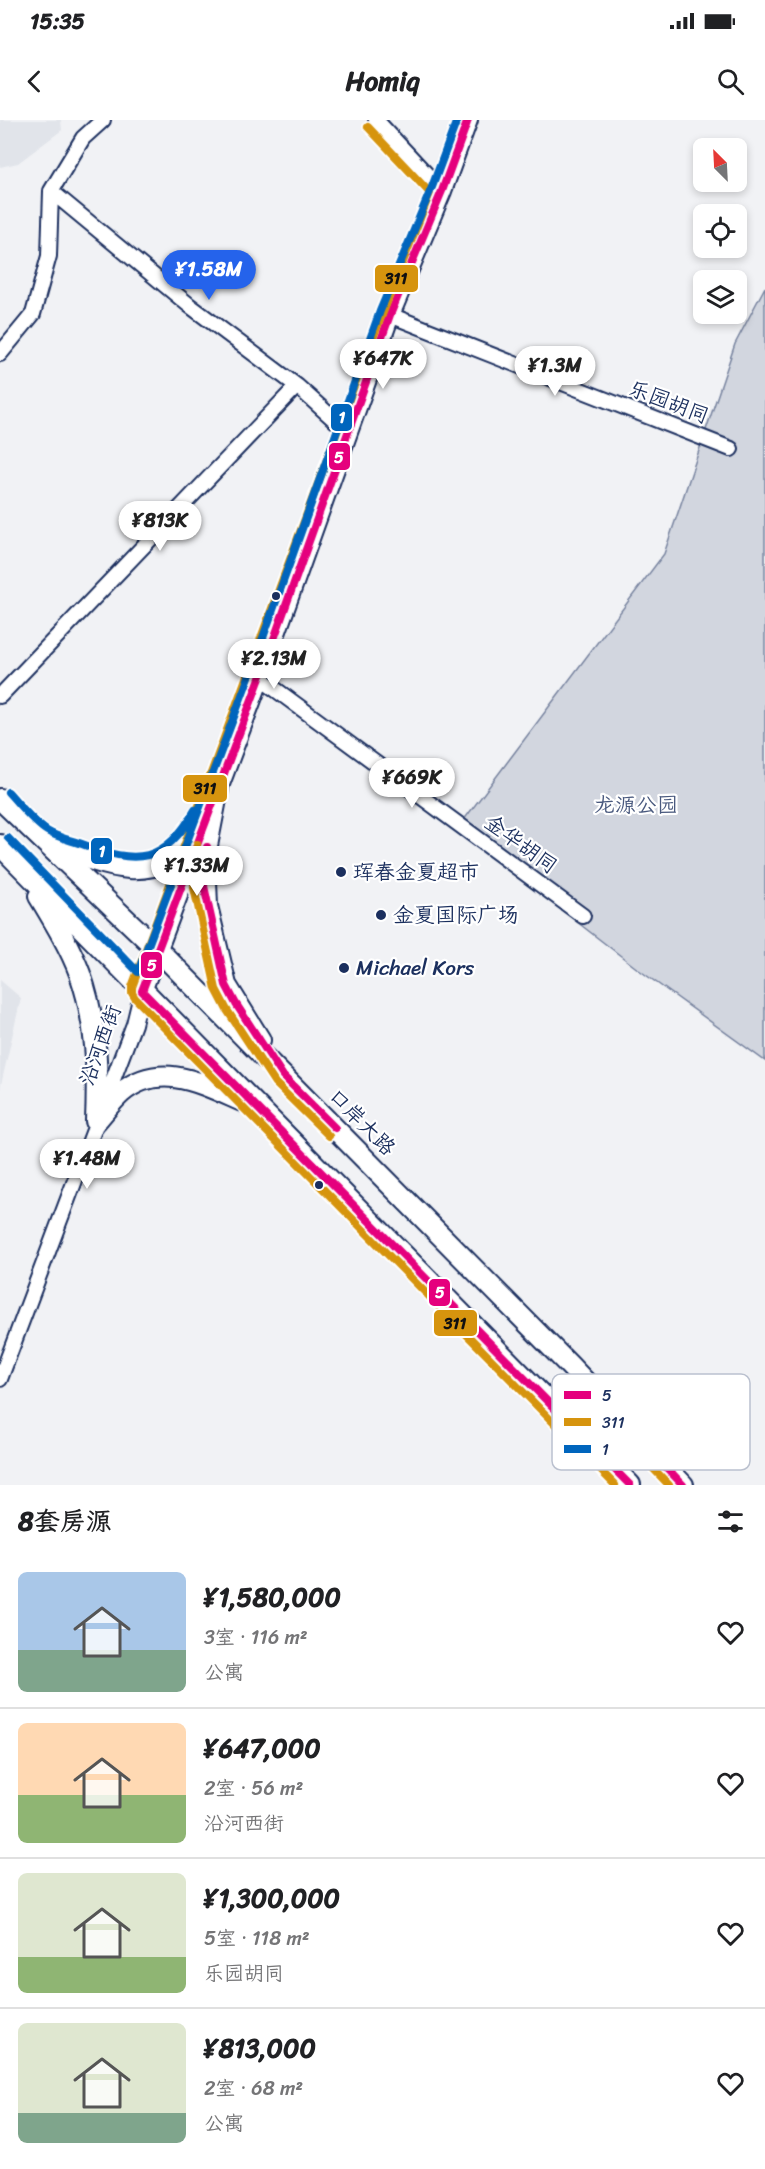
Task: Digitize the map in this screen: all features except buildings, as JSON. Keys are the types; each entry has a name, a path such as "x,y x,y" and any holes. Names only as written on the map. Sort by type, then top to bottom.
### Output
{"highway":[{"path":"42,841 92,861 117,868 133,869 160,863 176,854 188,842 218,789"},
{"path":"218,789 205,856 204,886 209,917 226,985 283,1076"},
{"name":"口岸大路","path":"0,799 158,950 578,1374"},
{"path":"0,845 552,1406"},
{"path":"24,870 65,942 80,974 95,1038 98,1074 96,1121"},
{"path":"96,1121 121,1093 136,1083 151,1078 170,1076 184,1077 258,1107"},
{"path":"615,1470 630,1485"},
{"name":"口岸大路","path":"670,1470 684,1485"}],"main road":[{"name":"沿河西街","path":"142,991 260,678 390,315 442,191 468,120"}],"street":[{"path":"0,354 33,314 49,256 51,191 83,138 103,120"},
{"path":"376,120 442,191"},
{"path":"51,191 189,305 297,386 348,432"},
{"name":"乐园胡同","path":"390,315 731,449"},
{"path":"0,696 297,386"},
{"name":"金华胡同","path":"260,678 583,916"},
{"name":"沿河西街","path":"0,1379 134,1024 142,991"}],"shaded area":[{"path":"0,120 61,120 62,130 18,163 0,167"},
{"path":"0,980 21,998 0,1089"}],"green space":[{"name":"龙源公园","path":"765,287 765,1061 639,970 457,829 664,554 735,344"}],"transit line":[{"name":"1","path":"8,838 138,972 250,674 380,311 432,187 457,120"},
{"name":"5","path":"468,120 442,191 390,315 260,678 142,991 552,1406"},
{"name":"311","path":"368,127 430,193 354,386 132,987 132,993 552,1421"},
{"name":"1","path":"8,792 31,818 51,833 101,851 134,857 160,850 172,841 184,828 195,810"},
{"name":"311","path":"197,844 194,888 216,989 227,1010 275,1083 329,1136"},
{"name":"5","path":"207,847 204,886 226,985 283,1076 335,1128"},
{"name":"311","path":"600,1470 615,1485"},
{"name":"5","path":"615,1470 630,1485"},
{"name":"311","path":"655,1470 669,1485"},
{"name":"5","path":"669,1470 683,1485"}],"place":[{"name":"珲春金夏超市","path":"341,872"},
{"name":"金夏国际广场","path":"381,915"},
{"name":"Michael Kors","path":"344,968"}]}
